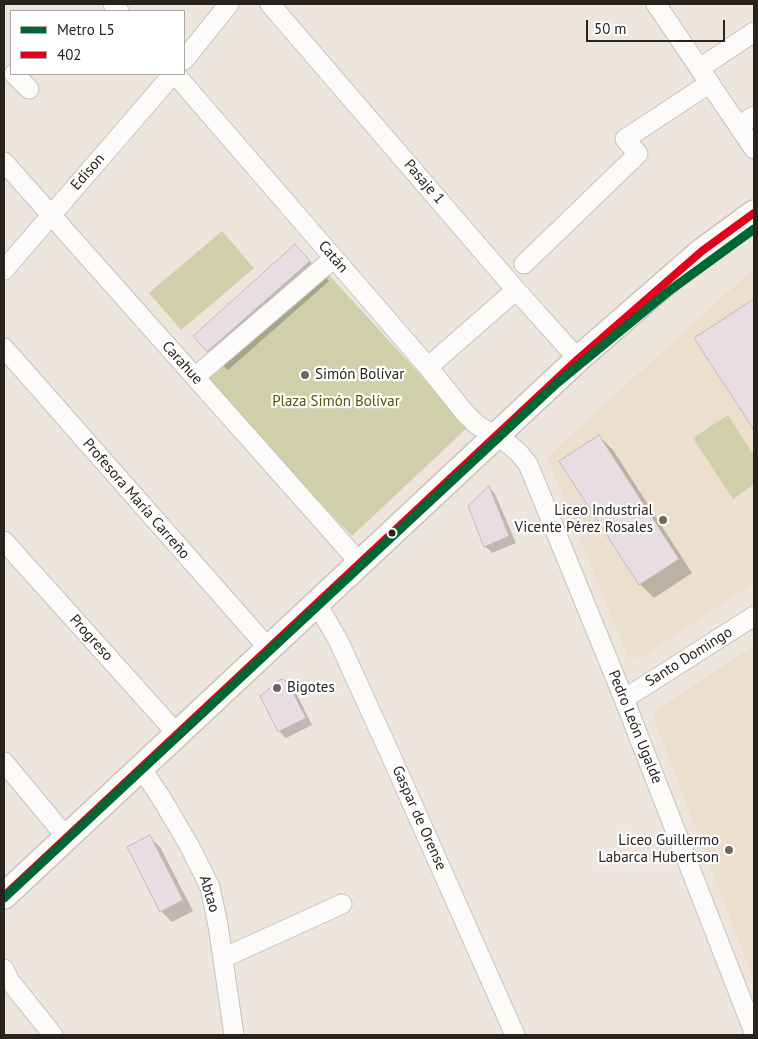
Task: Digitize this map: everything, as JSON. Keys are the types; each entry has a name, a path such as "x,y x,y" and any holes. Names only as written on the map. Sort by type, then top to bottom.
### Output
{"main road":[{"path":"4,896 578,359 702,251 754,213"}],"street":[{"path":"185,59 229,4"},
{"name":"Pasaje 1","path":"270,4 516,290 578,359"},
{"path":"656,4 705,76 747,121 754,149"},
{"path":"524,264 638,154 625,139 705,76 754,32"},
{"path":"15,75 28,90"},
{"name":"Edison","path":"4,270 173,75"},
{"name":"Catán","path":"175,75 428,367 465,413 477,425 496,436"},
{"name":"Carahue","path":"4,162 360,563"},
{"path":"195,377 334,258"},
{"path":"428,367 516,290"},
{"name":"Profesora María Carreño","path":"4,348 269,649"},
{"name":"Pedro León Ugalde","path":"496,436 518,452 528,464 624,698 754,1032"},
{"name":"Progreso","path":"4,540 178,735"},
{"name":"Gaspar de Orense","path":"317,604 338,640 515,1035"},
{"name":"Santo Domingo","path":"624,698 754,616"},
{"path":"4,762 67,838"},
{"name":"Abtao","path":"141,768 189,845 210,887 234,1035"},
{"path":"223,958 342,904"},
{"path":"6,976 53,1035"}],"shaded area":[{"name":"Liceo Industrial Vicente Pérez Rosales","path":"754,268 754,583 637,660 627,655 547,457"},
{"name":"Liceo Guillermo Labarca Hubertson","path":"754,646 754,981 654,719 656,710"}],"green space":[{"path":"222,231 254,268 181,330 149,293"},
{"name":"Plaza Simón Bolívar","path":"328,274 468,427 352,536 206,381"},
{"path":"728,415 754,456 754,484 733,499 693,438"}],"building":[{"path":"295,244 310,261 207,352 193,336"},
{"path":"754,299 754,430 694,338"},
{"path":"599,435 679,559 639,585 559,461"},
{"path":"489,486 509,536 484,547 468,506"},
{"path":"281,679 287,681 306,718 278,732 260,696"},
{"path":"150,835 183,900 160,912 127,847"}],"metro line":[{"name":"L5","path":"4,898 556,384 669,291 754,229"}],"transit line":[{"name":"402","path":"4,896 578,359 702,251 754,213"}],"place":[{"name":"Simón Bolívar","path":"305,375"},
{"name":"Liceo Industrial Vicente Pérez Rosales","path":"663,520"},
{"name":"Bigotes","path":"277,688"},
{"name":"Liceo Guillermo Labarca Hubertson","path":"729,850"}]}
